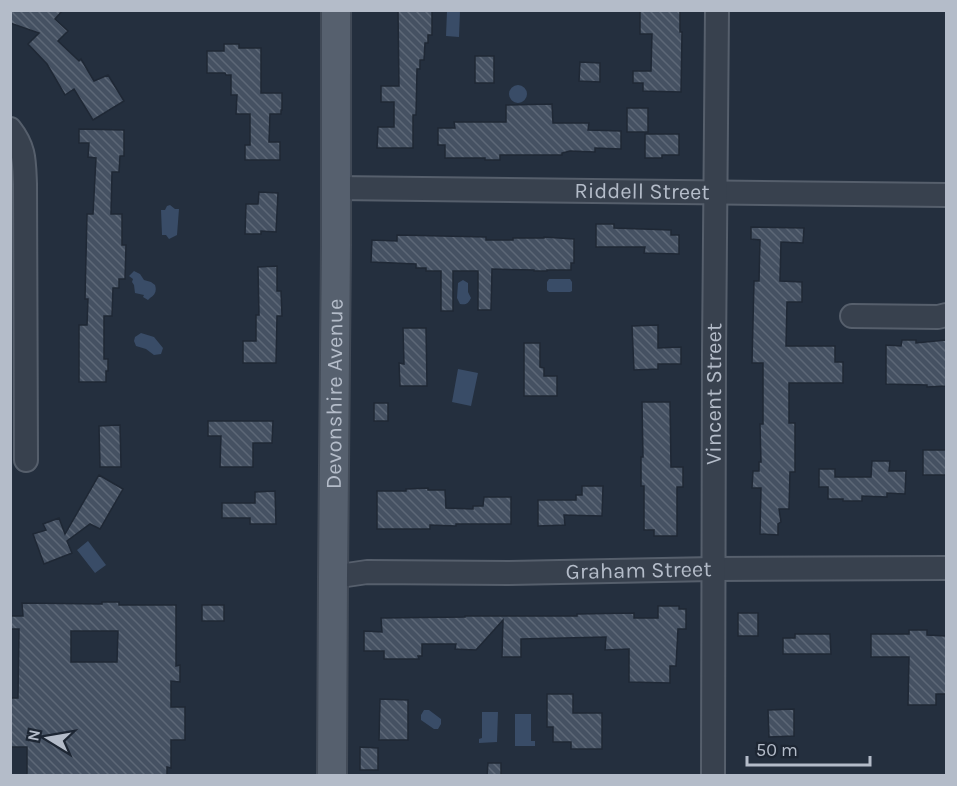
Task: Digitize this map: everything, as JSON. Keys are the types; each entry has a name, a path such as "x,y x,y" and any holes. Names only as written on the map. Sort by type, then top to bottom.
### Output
{"main road":[{"name":"Devonshire Avenue","path":"332,776 336,10"}],"street":[{"name":"Vincent Street","path":"713,776 717,10"},
{"path":"10,129 21,144 23,153 18,285 26,460"},
{"name":"Riddell Street","path":"336,188 946,195"},
{"path":"852,316 942,317 946,315"},
{"name":"Graham Street","path":"333,577 367,572 509,573 713,568 946,568"}],"water":[{"path":"447,11 460,11 459,37 446,36"},
{"path":"514,85 522,85 527,90 525,101 514,103 509,98 509,90"},
{"path":"170,205 179,209 177,235 169,239 166,235 162,235 161,210 165,210"},
{"path":"134,271 144,280 155,285 155,293 148,300 143,297 144,295 135,293 133,279 129,276"},
{"path":"549,279 570,279 572,291 549,292 547,282"},
{"path":"463,280 468,283 471,298 468,303 460,304 457,298 458,283"},
{"path":"141,333 154,337 163,348 161,354 154,355 136,346 135,337"},
{"path":"458,369 478,373 471,406 452,402"},
{"path":"88,541 106,565 95,573 77,550"},
{"path":"424,710 429,710 441,719 438,729 434,729 421,720"},
{"path":"482,712 498,712 497,742 479,743 479,739 482,738"},
{"path":"515,714 531,714 531,741 535,741 535,746 515,746"}],"building":[{"path":"10,10 63,10 55,19 68,31 58,41 79,61 81,59 94,81 108,75 124,101 93,120 74,89 65,95 47,64 28,44 39,33 10,23"},
{"path":"398,10 432,10 432,35 428,35 424,60 420,60 420,69 417,69 413,148 377,148 378,127 394,127 394,102 381,102 381,86 399,86"},
{"path":"640,10 680,10 681,92 643,91 643,83 633,83 633,71 651,71 652,34 640,34"},
{"path":"224,44 239,44 239,48 261,48 261,93 282,93 281,114 270,114 269,142 280,142 280,160 245,160 245,145 250,145 250,114 236,114 237,95 231,95 231,75 207,73 207,51 224,51"},
{"path":"475,56 494,56 494,83 475,83"},
{"path":"580,62 600,63 600,82 579,81"},
{"path":"552,104 553,123 589,123 588,130 621,131 621,149 595,148 595,152 570,151 562,155 500,155 500,160 485,160 485,158 445,158 445,145 438,145 438,128 455,128 454,122 506,122 506,105"},
{"path":"627,108 648,108 648,132 627,132"},
{"path":"79,129 124,130 124,156 120,156 119,172 112,172 111,214 122,214 122,245 126,245 125,279 119,279 119,288 113,288 112,316 104,316 104,359 108,359 106,382 79,382 79,325 87,325 88,299 85,299 87,214 93,214 96,158 88,157 89,143 79,143"},
{"path":"645,134 679,134 679,155 645,158"},
{"path":"259,192 278,193 276,232 261,231 261,234 245,234 246,204 258,204"},
{"path":"596,224 614,224 614,228 671,230 671,235 679,235 679,254 644,253 645,247 596,247"},
{"path":"751,227 804,228 803,243 781,242 780,281 802,282 802,302 787,302 786,346 835,346 835,362 843,362 843,383 789,383 789,423 795,423 795,472 790,472 789,509 779,509 781,522 778,524 778,535 760,534 761,488 752,488 753,471 759,471 759,462 761,462 763,363 752,363 754,281 759,281 760,240 751,239"},
{"path":"397,235 486,237 486,240 544,237 574,239 574,263 571,263 571,270 492,269 491,310 478,310 478,271 453,271 453,311 441,311 441,271 426,271 426,268 416,268 416,264 371,262 372,240 397,241"},
{"path":"277,266 277,291 281,291 282,316 277,316 276,363 243,363 243,341 256,341 256,315 259,315 258,267"},
{"path":"658,325 658,348 681,347 681,364 658,364 658,369 634,370 632,326"},
{"path":"403,328 426,328 427,386 400,386 399,363 404,364"},
{"path":"902,340 916,340 916,343 946,340 946,386 886,384 886,345 901,346"},
{"path":"524,343 540,343 540,367 544,368 544,376 557,376 557,396 524,396"},
{"path":"642,402 670,402 671,467 683,467 683,487 677,487 677,536 654,536 654,530 644,530 644,486 641,486"},
{"path":"374,403 388,403 388,421 374,421"},
{"path":"208,421 273,421 272,443 253,443 253,467 220,467 221,436 208,436"},
{"path":"120,425 121,467 100,467 99,426"},
{"path":"923,450 946,450 946,475 923,475"},
{"path":"872,461 890,461 889,471 906,471 905,494 887,493 887,497 862,496 862,501 843,501 843,499 828,499 828,487 819,487 819,469 835,469 835,477 871,477"},
{"path":"99,475 123,489 100,529 90,524 67,541 72,553 44,564 33,534 46,530 43,524 59,518 65,534"},
{"path":"582,486 603,486 602,516 564,515 565,525 538,526 538,500 576,500 576,495 582,495"},
{"path":"428,488 428,490 445,490 446,508 473,509 473,506 483,506 484,497 511,497 511,524 456,524 456,526 430,525 430,529 377,529 377,491"},
{"path":"275,491 276,524 250,524 250,518 222,518 222,503 255,503 255,492"},
{"path":"102,602 119,602 119,605 176,605 176,666 180,665 180,682 171,681 171,707 185,707 185,740 171,740 171,768 167,767 167,776 27,776 27,747 10,747 10,698 18,698 19,629 10,629 10,616 23,616 22,603 102,604","holes":["71,631 118,631 117,662 71,662"]},
{"path":"202,605 224,605 224,621 202,621"},
{"path":"658,606 679,606 679,609 686,609 686,629 678,629 676,666 670,666 670,683 629,682 629,649 605,650 606,637 521,639 521,657 502,657 503,620 476,650 455,649 456,644 422,644 422,656 418,656 419,659 384,659 384,651 364,651 364,631 382,632 381,618 577,616 577,614 634,613 634,618 658,618"},
{"path":"738,613 758,613 758,636 738,636"},
{"path":"909,630 927,630 927,635 946,636 946,694 936,694 936,705 908,705 909,657 871,657 871,634 909,634"},
{"path":"795,634 830,634 831,654 783,654 783,638 795,638"},
{"path":"547,694 573,694 573,713 602,713 602,749 571,749 571,742 553,742 553,727 547,727"},
{"path":"380,699 408,700 408,740 379,740"},
{"path":"794,709 794,736 769,737 768,710"},
{"path":"360,747 378,748 378,770 360,770"},
{"path":"488,763 501,763 501,776 487,776"}]}
